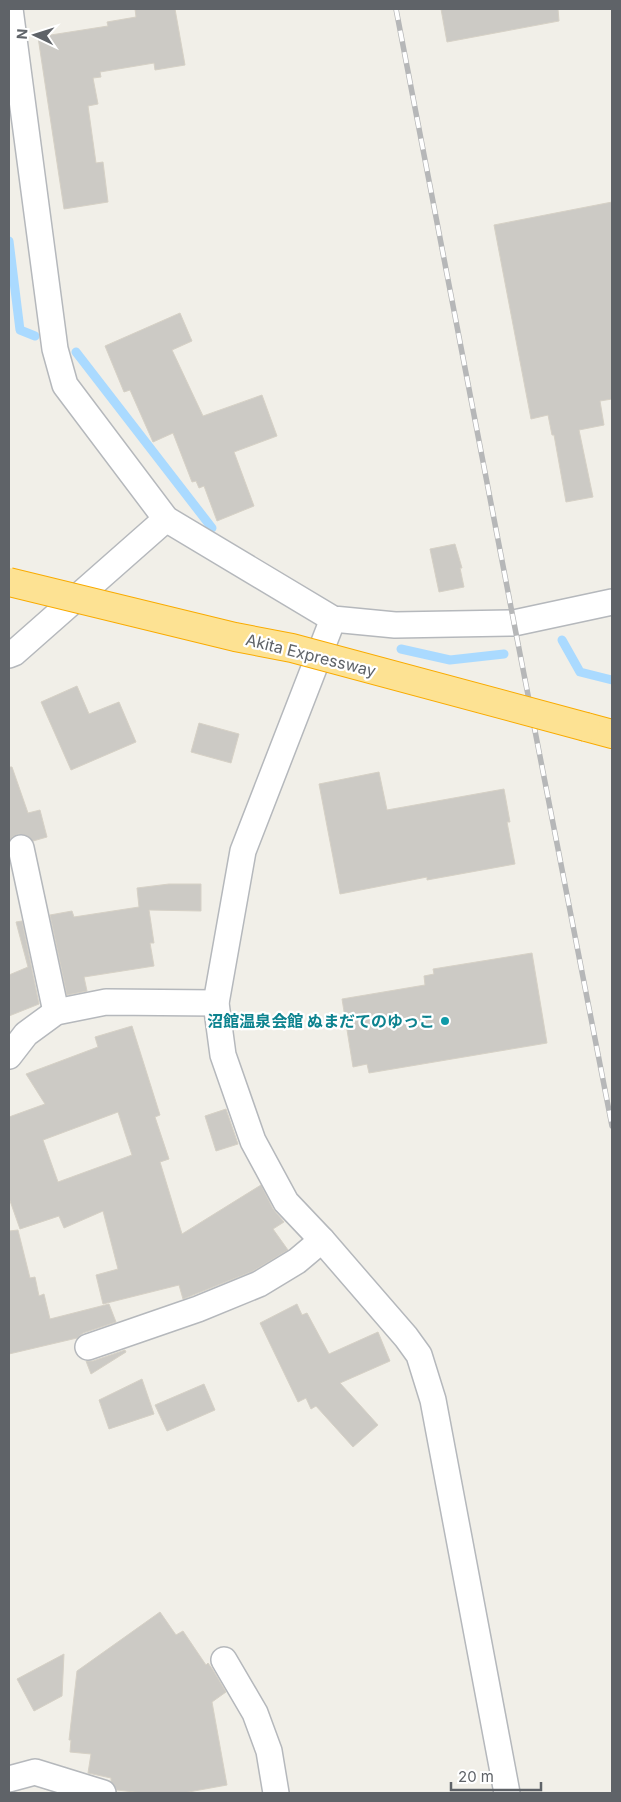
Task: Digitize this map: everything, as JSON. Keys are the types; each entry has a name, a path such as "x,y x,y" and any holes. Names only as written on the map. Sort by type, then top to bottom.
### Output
{"highway":[{"name":"Akita Expressway","path":"9,582 235,637 292,648 612,734"}],"street":[{"path":"10,9 55,349 65,385 166,519 333,620 395,625 514,623 612,602"},
{"path":"9,655 14,653 166,519"},
{"path":"333,620 243,851 216,1003 223,1055 253,1141 286,1202 322,1240 420,1355 433,1400 507,1793"},
{"path":"21,848 56,1012"},
{"path":"9,1056 26,1034 56,1012 106,1002 216,1003"},
{"path":"88,1347 198,1309 259,1284 297,1261 322,1240"},
{"path":"224,1660 255,1713 269,1751 276,1793"},
{"path":"9,1780 35,1772 103,1793"}],"building":[{"path":"135,9 175,9 185,65 155,70 154,63 100,72 101,77 93,78 98,104 88,106 96,163 103,162 108,202 64,209 38,37 108,26 107,22 136,17"},
{"path":"441,9 558,9 559,21 447,42"},
{"path":"612,202 612,399 600,401 604,425 579,430 593,497 566,502 554,435 552,435 548,415 531,419 494,225"},
{"path":"180,313 192,341 172,350 203,416 262,395 277,436 234,452 254,506 217,521 204,486 199,488 196,481 192,482 173,433 153,442 130,390 124,392 105,346"},
{"path":"455,544 462,568 460,568 464,587 439,592 430,549"},
{"path":"77,686 89,714 119,702 136,742 71,770 41,702"},
{"path":"199,723 239,734 231,763 191,752"},
{"path":"9,767 12,767 28,813 40,810 47,837 33,841 26,835 18,834 9,841"},
{"path":"379,772 387,810 504,789 510,822 507,822 515,864 427,880 427,877 340,894 319,784"},
{"path":"169,884 201,884 201,911 149,910 154,943 150,943 154,966 84,977 87,991 67,995 50,915 72,911 74,917 139,907 137,888"},
{"path":"22,921 39,1004 9,1016 9,975 28,967 16,922"},
{"name":"沼館温泉会館 ぬまだてのゆっこ","path":"532,953 547,1043 369,1073 367,1064 353,1067 342,999 425,985 424,976 434,974 433,969"},
{"path":"132,1026 160,1115 155,1117 169,1159 160,1162 182,1234 261,1185 273,1209 284,1222 273,1229 288,1250 253,1271 183,1299 179,1285 103,1304 96,1275 118,1269 103,1211 64,1228 59,1216 20,1229 9,1198 9,1117 45,1104 26,1074 98,1047 95,1037","holes":["118,1112 132,1155 58,1182 43,1140"]},
{"path":"226,1109 238,1144 216,1151 205,1116"},
{"path":"18,1230 30,1278 35,1277 39,1296 44,1294 50,1319 109,1304 116,1322 83,1333 77,1338 9,1354 9,1231"},
{"path":"297,1304 302,1315 307,1313 329,1354 378,1332 390,1361 340,1383 378,1425 353,1447 316,1406 311,1409 306,1398 298,1402 260,1323"},
{"path":"125,1350 126,1352 91,1374 86,1361 93,1361"},
{"path":"142,1379 154,1414 109,1429 99,1400"},
{"path":"204,1384 215,1410 167,1431 155,1405"},
{"path":"160,1612 176,1635 183,1631 206,1665 208,1663 213,1670 226,1692 212,1702 227,1785 183,1793 143,1793 117,1790 111,1782 111,1778 88,1773 91,1754 70,1752 71,1740 69,1740 77,1671"},
{"path":"64,1654 62,1696 34,1711 17,1679"}],"waterway":[{"path":"9,241 20,330 35,336"},
{"path":"76,352 212,528"},
{"path":"562,640 580,672 612,680"},
{"path":"401,649 450,660 504,654"}],"railway":[{"path":"396,9 612,1126"}],"place":[{"name":"沼館温泉会館 ぬまだてのゆっこ","path":"445,1021"}]}
